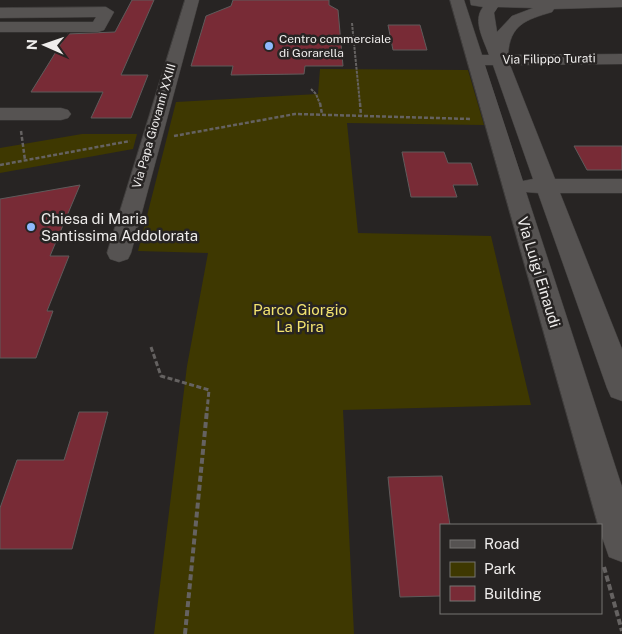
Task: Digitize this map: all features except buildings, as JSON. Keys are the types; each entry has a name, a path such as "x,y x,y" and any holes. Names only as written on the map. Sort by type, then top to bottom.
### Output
{"street":[{"name":"Via Papa Giovanni XXIII","path":"119,254 192,0"},
{"name":"Via Luigi Einaudi","path":"457,0 488,60 547,186 622,388"},
{"path":"467,0 561,5 622,3"},
{"name":"Via Luigi Einaudi","path":"497,1 488,8 486,19 494,120 512,185 619,523"},
{"path":"488,60 509,25 522,16 561,5"},
{"path":"0,12 106,12 98,27 0,27"},
{"name":"Via Filippo Turati","path":"488,60 622,58"},
{"path":"9,114 61,114"},
{"path":"512,185 622,186"}],"path":[{"path":"352,23 362,116"},
{"path":"310,89 316,92 322,114"},
{"path":"9,114 25,160"},
{"path":"171,136 295,114 494,120"},
{"path":"0,165 137,140"},
{"path":"150,347 161,376 209,390 185,634"},
{"path":"602,561 622,631"}],"green space":[{"name":"Parco Giorgio La Pira","path":"320,69 468,70 484,125 347,123 358,233 491,236 531,405 343,410 354,634 154,634 187,366 208,253 138,251 176,102 318,94"},
{"path":"82,134 137,134 133,149 0,173 0,148"}],"place":[{"name":"Centro commerciale di Gorarella","path":"269,46"},
{"name":"Chiesa di Maria Santissima Addolorata","path":"31,227"}]}
